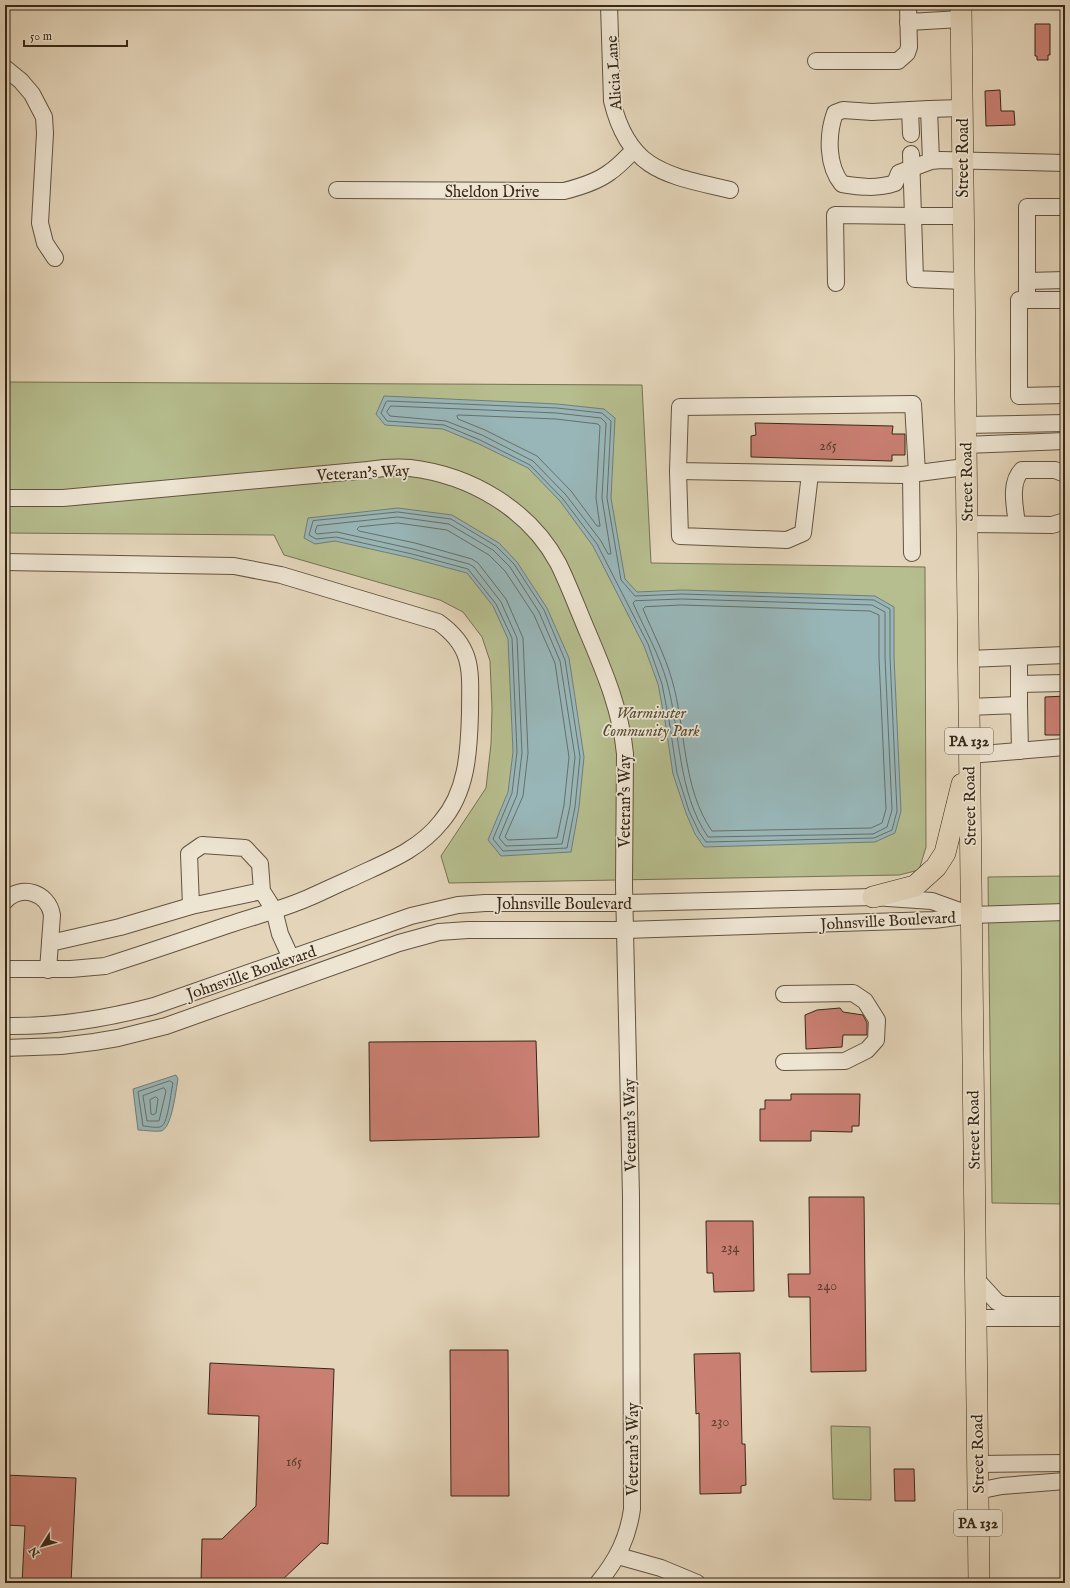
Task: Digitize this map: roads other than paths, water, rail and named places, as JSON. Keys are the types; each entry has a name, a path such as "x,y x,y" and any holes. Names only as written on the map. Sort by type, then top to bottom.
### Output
{"main road":[{"name":"Street Road","path":"961,12 962,216 979,1583"},
{"path":"873,897 915,886 936,867 945,853 969,755"}],"street":[{"name":"Alicia Lane","path":"609,5 612,101 615,115 624,136 634,150 655,167 672,175 730,190"},
{"path":"816,61 898,61 907,53 908,5"},
{"path":"908,22 961,12"},
{"path":"5,68 21,81 32,94 44,117 45,132 40,223 45,243 55,258"},
{"path":"961,108 872,112 843,110 835,113 832,121 830,137 833,168 837,178 842,184 864,187 884,187 894,183 899,173 911,161 941,160 1065,163"},
{"path":"929,109 931,161"},
{"path":"910,110 911,134"},
{"name":"Sheldon Drive","path":"337,190 564,191 584,186 601,178 611,172 634,150"},
{"path":"911,161 915,279 963,281"},
{"path":"1028,291 1027,207 1065,207"},
{"path":"836,283 835,215 962,216"},
{"path":"1065,280 1028,291 1019,300 1019,396 1065,395"},
{"path":"1028,291 1065,290"},
{"path":"1028,291 1065,300"},
{"path":"810,474 803,533 787,540 680,536 678,471 680,407 913,404 914,473 912,553"},
{"path":"965,435 1065,423"},
{"path":"965,435 1065,441"},
{"path":"678,471 810,474 914,473 965,467"},
{"name":"Veteran's Way","path":"5,498 62,498 409,468 431,471 456,479 480,488 501,501 529,524 558,563 613,694 623,735 625,754 625,930 631,1196 632,1509 627,1535 618,1556 598,1583"},
{"path":"1016,524 1014,487 1016,475 1022,470 1055,470 1065,474"},
{"path":"966,524 1052,525 1065,521"},
{"path":"5,562 234,566 281,575 438,622 451,631 458,640 465,653 470,678 470,726 465,774 458,794 451,809 442,822 426,839 408,852 309,897 105,966 48,970 5,969"},
{"path":"968,659 1065,656"},
{"path":"1019,657 1020,751"},
{"path":"1019,684 1064,683"},
{"path":"968,707 1019,705"},
{"path":"969,755 1065,747"},
{"path":"191,906 189,854 202,845 245,848 260,864 262,891 274,910 280,934 291,958"},
{"path":"50,942 120,927 191,906 262,891"},
{"path":"5,901 13,895 24,892 35,893 46,901 51,909 52,915 48,970"},
{"name":"Johnsville Boulevard","path":"5,1026 27,1026 78,1022 127,1013 154,1006 411,916 458,905 485,903 625,903 873,897 932,901 971,915"},
{"path":"971,915 1065,912"},
{"name":"Johnsville Boulevard","path":"5,1048 61,1046 118,1038 159,1028 198,1016 399,943 439,932 468,930 625,930 934,920 971,915"},
{"path":"784,994 853,993 865,1001 877,1020 876,1040 867,1050 845,1061 784,1062"},
{"path":"975,1278 997,1302 1004,1305 1065,1305"},
{"path":"976,1318 1065,1318"},
{"path":"978,1464 1065,1463"},
{"path":"977,1491 1002,1486 1065,1481"},
{"path":"618,1556 661,1568 698,1583"}],"water":[{"path":"384,396 557,404 604,409 615,418 611,498 625,579 637,592 682,590 875,596 894,607 894,657 901,811 895,833 875,842 704,847 695,834 686,813 673,774 658,684 644,646 593,546 560,501 528,468 479,444 443,429 385,425 376,414"},
{"path":"398,508 452,515 499,543 517,562 547,608 569,658 584,757 579,807 571,852 501,856 488,840 508,792 513,752 508,639 493,606 467,573 411,558 335,541 315,544 304,538 308,518"},
{"path":"176,1075 178,1079 173,1108 165,1129 161,1131 138,1130 133,1089"}],"park label":[{"name":"Warminster Community Park","path":"651,721"}]}
